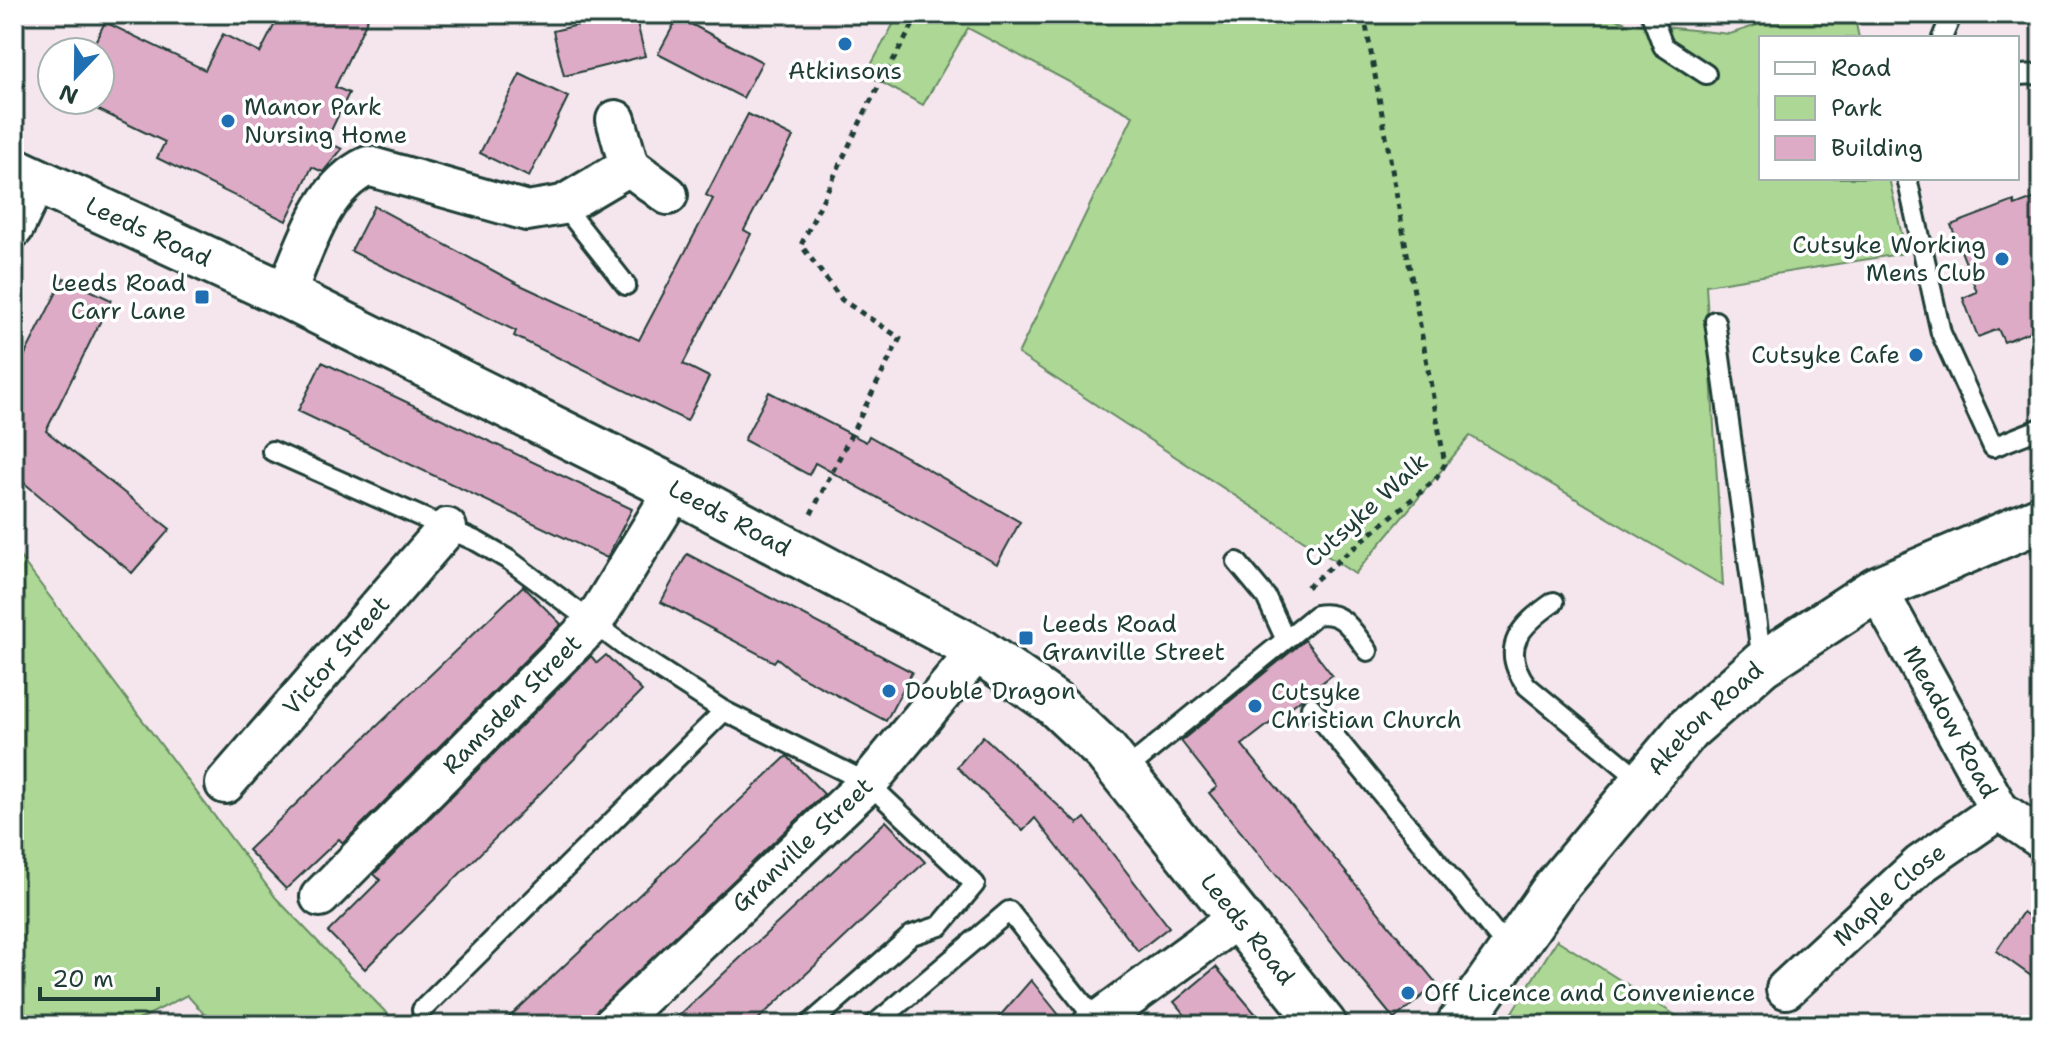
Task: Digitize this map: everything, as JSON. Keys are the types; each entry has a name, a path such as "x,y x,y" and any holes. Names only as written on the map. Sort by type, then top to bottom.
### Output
{"main road":[{"name":"Leeds Road","path":"26,175 285,295 675,489 978,650 1054,703 1123,772 1324,1025"},
{"name":"Aketon Road","path":"1459,1025 1556,887 1643,782 1688,729 1762,664 1877,589 2041,519"}],"street":[{"path":"616,120 629,166 668,195"},
{"path":"285,295 323,209 347,176 368,166 527,211 563,205 629,166"},
{"path":"14,228 26,175"},
{"name":"Ramsden Street","path":"320,897 593,623 675,489"},
{"name":"Victor Street","path":"225,784 447,528"},
{"name":"Meadow Road","path":"1877,589 1999,810 2041,839"},
{"name":"Granville Street","path":"612,1025 868,783 978,650"},
{"name":"Maple Close","path":"1786,989 1921,864 1999,810"},
{"path":"1096,1023 1239,917"}],"lane":[{"path":"1651,14 1663,46 1706,74"},
{"path":"1943,36 1952,14"},
{"path":"2019,75 2041,74"},
{"path":"1907,180 1941,333 1993,447 2041,428"},
{"path":"563,205 626,285"},
{"path":"1715,321 1762,664"},
{"path":"272,451 447,528 509,560 593,623 724,711 868,783 975,884 940,926 912,935 809,1025"},
{"path":"1237,562 1266,597 1285,638"},
{"path":"1554,602 1531,618 1515,638 1514,655 1519,675 1527,686 1643,782"},
{"path":"1123,772 1316,615 1328,613 1346,620 1368,651"},
{"path":"1311,707 1510,951"},
{"path":"422,1010 724,711"},
{"path":"874,1025 1009,911 1096,1023"}],"path":[{"path":"793,550 900,338 842,300 801,245 870,102 919,14"},
{"name":"Cutsyke Walk","path":"1274,614 1436,479 1445,464 1364,14"}],"green space":[{"path":"899,14 1603,14 1626,23 1730,34 1791,14 1854,14 1859,36 1759,36 1759,180 1889,180 1906,253 1706,285 1723,586 1470,436 1355,574 1018,354 1133,116 968,28 923,105 866,74"},
{"path":"14,549 276,898 398,1025 214,1025 187,995 129,1025 17,1025 14,1008"},
{"path":"1557,940 1691,1025 1504,1025"}],"building":[{"name":"Manor Park Nursing Home","path":"280,14 370,14 335,87 349,93 326,141 342,149 323,172 312,167 286,221 157,158 165,142 111,116 116,116 116,36 98,36 105,22 205,70 223,34 260,53"},
{"path":"635,14 645,56 564,76 553,31"},
{"path":"678,17 762,62 743,98 658,54"},
{"path":"520,74 568,97 529,177 480,153"},
{"path":"748,114 793,137 744,230 751,234 683,364 709,377 687,421 514,336 516,331 351,251 374,206 516,283 639,340 713,199 706,195"},
{"name":"Cutsyke Working Mens Club","path":"2041,196 2041,327 2004,342 1998,329 1978,337 1963,298 1977,292 1951,225 2014,201 2015,206"},
{"path":"64,278 111,300 46,431 170,529 132,573 23,482 14,501 14,376"},
{"path":"322,362 632,509 607,558 298,411"},
{"path":"769,392 866,442 869,436 1020,522 997,564 815,463 809,475 744,440"},
{"path":"687,554 912,672 886,721 798,675 777,658 774,662 661,602"},
{"path":"523,586 561,624 343,843 339,839 286,889 248,850"},
{"path":"1305,640 1332,675 1242,745 1437,984 1394,1019 1209,793 1217,787 1181,741"},
{"path":"606,655 642,691 365,969 328,932 380,880 374,874 591,656 597,663"},
{"path":"983,736 1078,824 1085,818 1169,927 1138,951 1035,818 1023,831 957,767"},
{"path":"787,756 824,794 595,1013 581,1025 501,1025"},
{"path":"886,821 925,862 752,1025 669,1025"},
{"path":"2023,912 2041,925 2041,983 1996,951"},
{"path":"1216,967 1265,1025 1193,1025 1174,1002"},
{"path":"1031,980 1067,1025 992,1025"}],"place":[{"name":"Atkinsons","path":"845,44"},
{"name":"Manor Park Nursing Home","path":"228,121"},
{"name":"Cutsyke Working Mens Club","path":"2002,259"},
{"name":"Leeds Road Carr Lane","path":"202,297"},
{"name":"Cutsyke Cafe","path":"1916,355"},
{"name":"Leeds Road Granville Street","path":"1026,638"},
{"name":"Double Dragon","path":"889,691"},
{"name":"Cutsyke Christian Church","path":"1255,706"},
{"name":"Off Licence and Convenience","path":"1408,993"}]}
